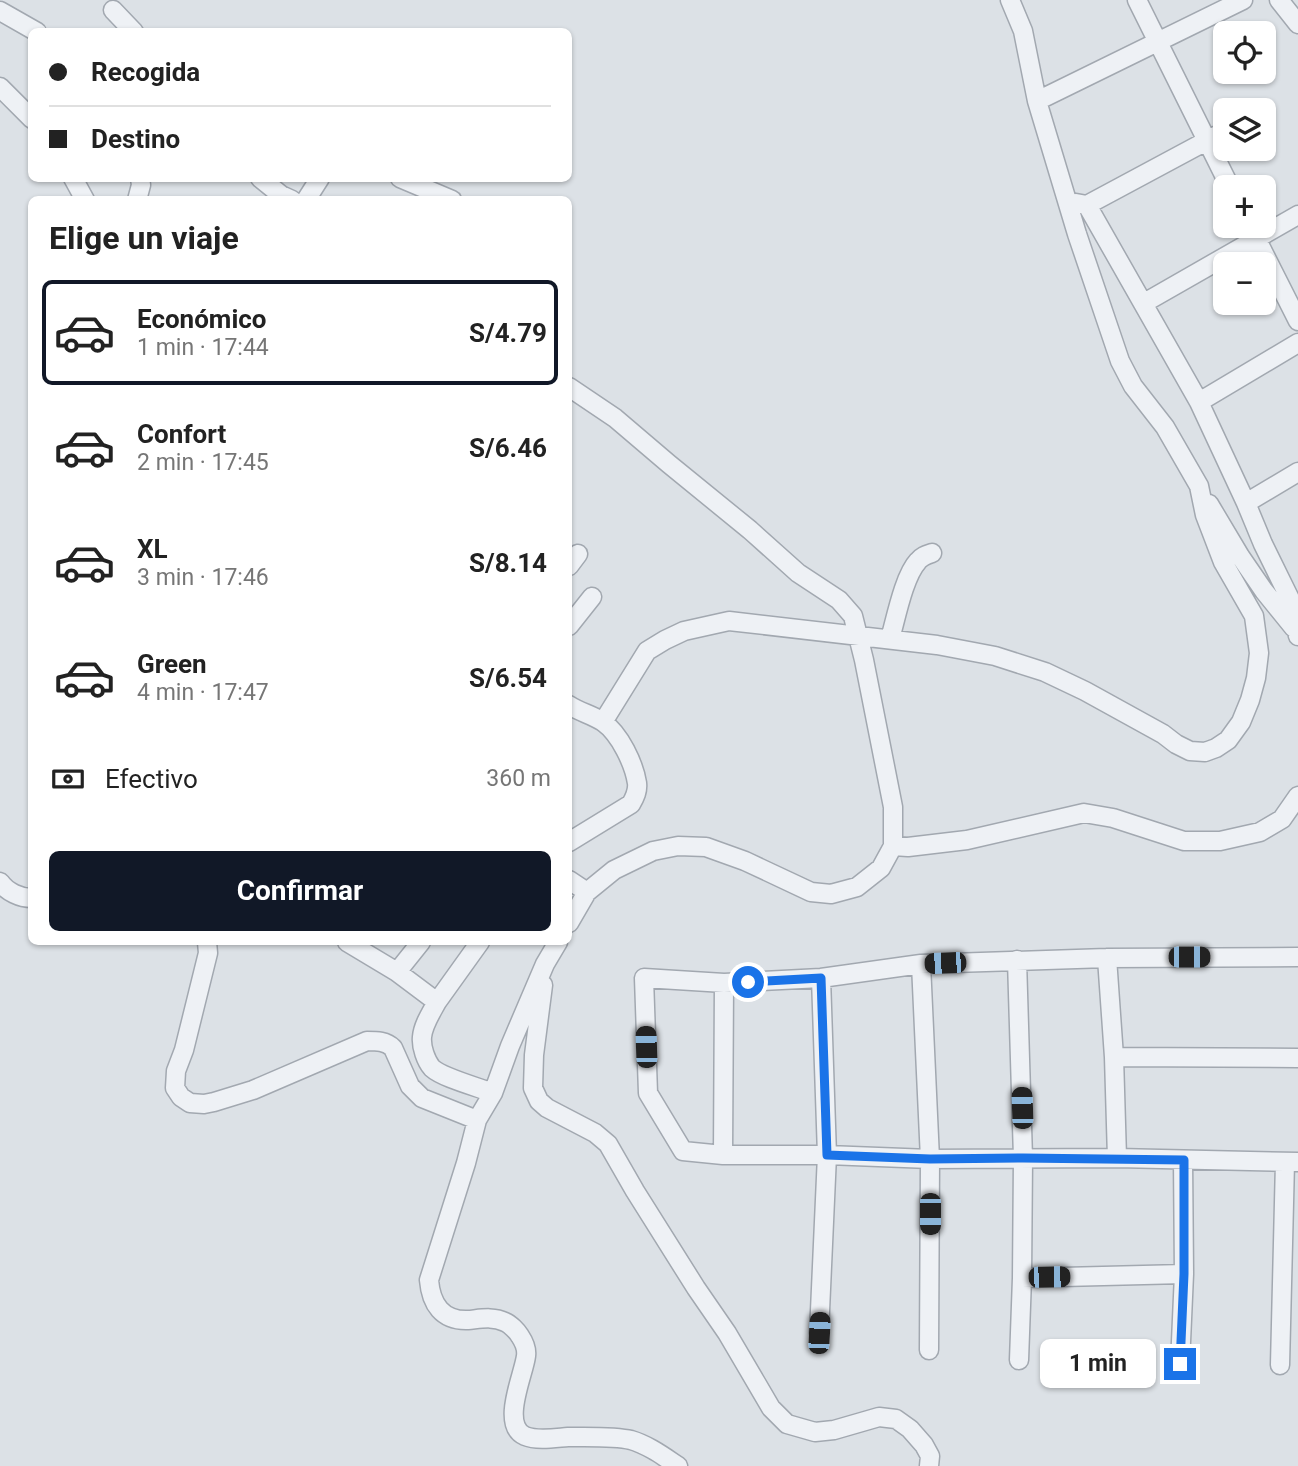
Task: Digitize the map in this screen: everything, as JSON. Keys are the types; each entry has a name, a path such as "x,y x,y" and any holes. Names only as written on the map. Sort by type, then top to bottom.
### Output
{"street":[{"path":"1010,0 1023,31 1037,101 1067,202 1120,361 1133,386 1165,427 1240,556 1297,633"},
{"path":"1137,0 1224,175"},
{"path":"1037,101 1243,0"},
{"path":"1279,0 1298,24"},
{"path":"113,10 130,28"},
{"path":"0,11 30,28"},
{"path":"0,87 28,115"},
{"path":"1067,202 1087,205 1213,137"},
{"path":"266,182 283,196"},
{"path":"410,188 438,196"},
{"path":"1087,205 1199,402 1263,544 1295,599 1297,633"},
{"path":"1276,223 1298,215"},
{"path":"1144,303 1244,238"},
{"path":"1256,238 1298,321"},
{"path":"1199,402 1298,343"},
{"path":"572,389 615,418 798,573 839,600 853,616 893,807 893,846 881,868 856,887 831,894 811,892 745,861 706,847 678,846 653,851 614,870 587,892 572,918"},
{"path":"1246,503 1298,472"},
{"path":"603,722 648,651 684,631 729,621 937,645 995,656 1045,672 1085,691 1190,751 1205,752 1216,748 1228,740 1241,722 1256,678 1259,653 1254,616 1223,562 1205,515 1199,486"},
{"path":"890,639 913,568 920,558 932,553"},
{"path":"572,622 592,597"},
{"path":"572,706 603,722 618,737 638,785 631,804 572,840"},
{"path":"893,846 908,847 967,840 1084,813 1113,818 1184,841 1220,841 1260,832 1282,818 1298,796"},
{"path":"0,882 4,888 28,898"},
{"path":"572,882 587,892"},
{"path":"208,945 184,1050 176,1072 175,1088 181,1097 190,1103 215,1102 253,1090 368,1041 375,1041 393,1048 410,1086 422,1098 477,1120"},
{"path":"352,945 397,972 437,1002"},
{"path":"397,972 419,945"},
{"path":"478,945 437,1002 425,1024 422,1038 426,1058 433,1068 453,1079 493,1093"},
{"path":"551,945 493,1093 477,1120 429,1280 430,1294 436,1307 447,1316 464,1320 486,1318 507,1322 519,1335 526,1353 514,1408 520,1433 527,1437 542,1438 629,1440 650,1448 678,1466"},
{"path":"1280,1365 1291,1162 1117,1158 930,1159 723,1155 683,1151 648,1093 644,978 724,983 821,978 921,964 1107,958 1298,957"},
{"path":"1107,958 1117,1158"},
{"path":"1017,960 1023,1158 1019,1360"},
{"path":"545,964 534,1055 533,1088 539,1101 547,1108 595,1133 608,1144 771,1408 787,1423 815,1432 834,1430 879,1417 896,1419 910,1429 924,1445 930,1456 929,1466"},
{"path":"921,964 930,1159 929,1350"},
{"path":"819,1333 827,1155 821,978"},
{"path":"723,1155 724,983"},
{"path":"510,1046 534,1055"},
{"path":"1114,1057 1298,1058"},
{"path":"1180,1364 1184,1274 1184,1160"},
{"path":"1022,1278 1184,1274"}],"route":[{"path":"748,982 821,978 827,1155 930,1159 1184,1160 1184,1274 1180,1364"}]}
